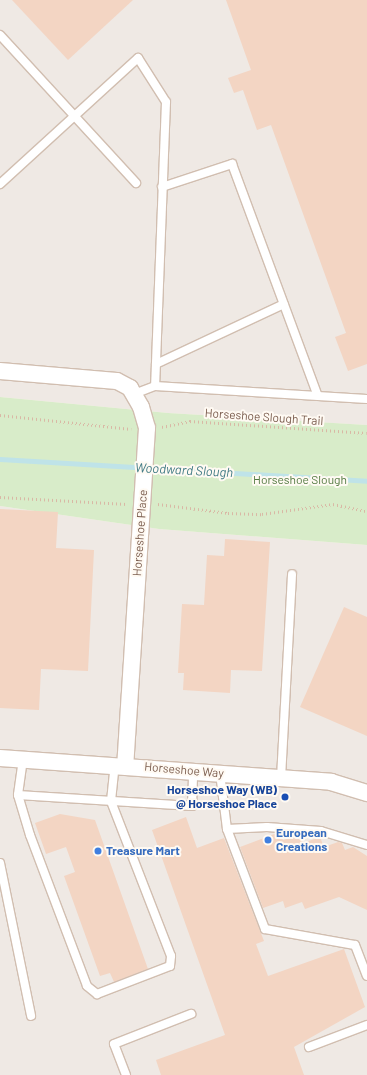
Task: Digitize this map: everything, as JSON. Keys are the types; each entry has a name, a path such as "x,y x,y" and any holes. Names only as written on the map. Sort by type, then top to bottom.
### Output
{"street":[{"name":"Horseshoe Place","path":"0,371 117,381 134,394 141,407 147,428 146,448 120,765"},
{"name":"Horseshoe Way","path":"0,758 192,770 331,782 367,792"}],"lane":[{"path":"0,36 136,184"},
{"path":"0,184 75,118 138,58 166,102 155,386"},
{"path":"162,188 232,164 318,396"},
{"path":"156,364 284,304"},
{"path":"134,394 155,386 367,399"},
{"path":"281,778 292,574"},
{"path":"23,759 18,795 87,986 97,994 170,966 171,956 111,801 120,765"},
{"path":"18,795 192,806 192,770"},
{"path":"220,773 227,829 265,929 355,945 367,976"},
{"path":"227,829 267,827 321,831 367,845"},
{"path":"0,863 31,1016"},
{"path":"126,1075 114,1044 190,1014"},
{"path":"309,1047 367,1025"}],"path":[{"path":"0,415 136,429"},
{"name":"Horseshoe Slough Trail","path":"160,427 190,421 367,433"},
{"path":"0,497 142,502 228,513 262,514 333,504 367,511"}],"shaded area":[{"path":"0,0 367,0 367,425 168,413 0,397"},
{"path":"0,506 159,529 367,545 367,1075 0,1075"}],"green space":[{"name":"Horseshoe Slough","path":"0,397 168,413 367,425 367,545 159,529 0,506"}],"building":[{"path":"12,0 133,0 68,60"},
{"path":"226,0 367,0 367,364 348,371 335,337 346,333 271,125 257,130 243,90 234,93 228,78 251,70"},
{"path":"0,509 58,512 56,548 94,550 88,671 41,669 39,710 0,708"},
{"path":"225,539 270,542 262,671 231,670 230,693 183,690 184,673 178,673 182,604 204,605 207,555 224,556"},
{"path":"344,607 367,617 367,736 300,707"},
{"path":"60,814 95,820 148,969 114,982 110,973 100,976 64,876 75,872 66,847 46,854 35,823"},
{"path":"186,817 197,848 224,838 264,941 256,944 268,976 344,949 365,1007 294,1047 304,1075 161,1075 156,1060 225,1035 152,830"},
{"path":"277,833 280,834 283,840 300,835 303,843 320,837 324,847 338,842 342,843 345,850 353,847 367,856 367,910 339,897 305,909 302,902 285,908 283,901 263,908 240,847"}],"waterway":[{"name":"Woodward Slough","path":"0,459 367,481"}],"place":[{"name":"Horseshoe Way (WB) @ Horseshoe Place","path":"285,797"},
{"name":"European Creations","path":"268,840"},
{"name":"Treasure Mart","path":"98,851"}]}
